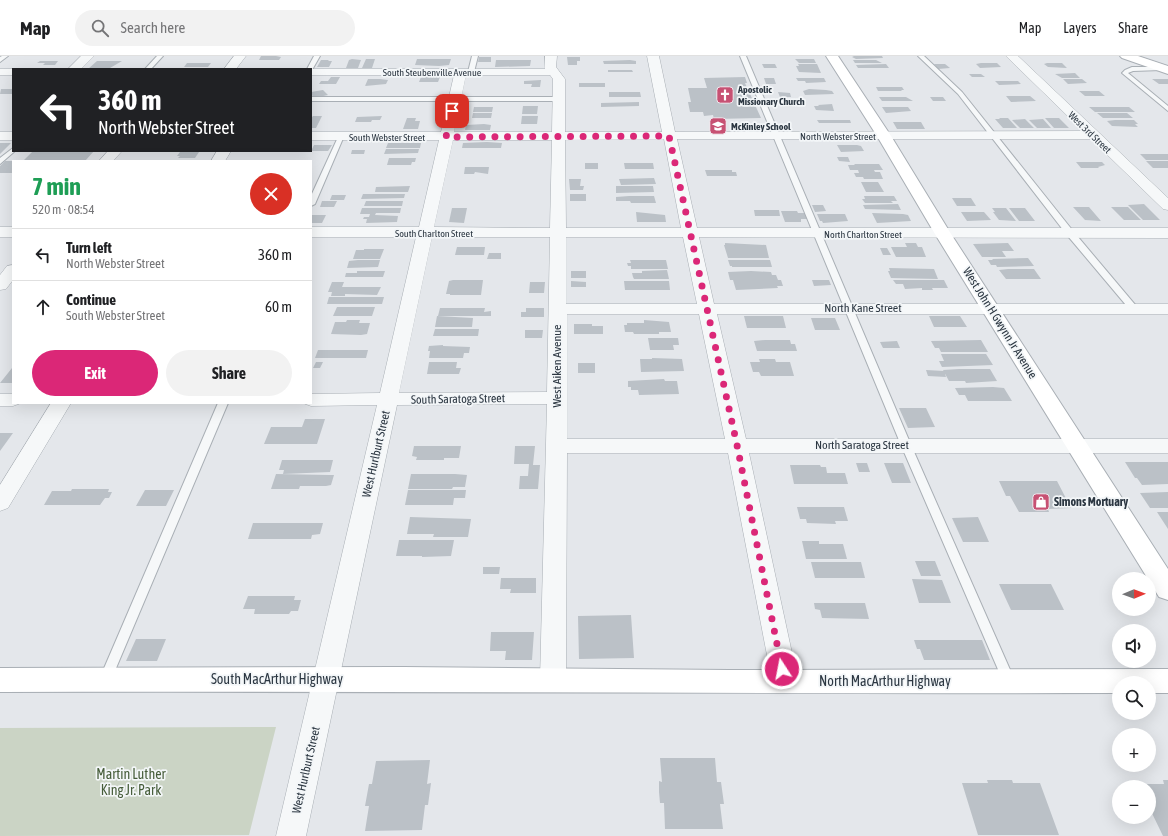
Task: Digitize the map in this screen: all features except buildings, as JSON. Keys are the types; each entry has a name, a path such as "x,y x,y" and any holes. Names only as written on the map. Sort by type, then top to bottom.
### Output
{"street":[{"path":"75,68 88,56"},
{"path":"231,68 240,56"},
{"path":"653,56 669,136 737,445 785,682"},
{"name":"West John H Gwynn Jr Avenue","path":"832,56 884,136 990,308 1168,590"},
{"name":"West 3rd Street","path":"1012,56 1168,206"},
{"path":"1126,56 1165,69"},
{"name":"South Steubenville Avenue","path":"312,72 390,67 466,72 552,64"},
{"name":"West Aiken Avenue","path":"552,64 559,79 557,446 553,680"},
{"name":"West Hurlburt Street","path":"291,836 446,137 455,99 466,72"},
{"name":"North Webster Street","path":"558,137 1093,135"},
{"path":"0,136 12,136"},
{"name":"South Webster Street","path":"312,136 558,137"},
{"path":"107,160 114,152"},
{"path":"0,232 12,232"},
{"name":"South Charlton Street","path":"312,232 557,233"},
{"name":"North Charlton Street","path":"557,233 1168,233"},
{"path":"0,286 12,271"},
{"name":"North Kane Street","path":"558,309 1168,309"},
{"name":"South Saratoga Street","path":"312,400 557,398"},
{"path":"0,400 12,400"},
{"path":"0,503 60,404"},
{"name":"North Saratoga Street","path":"557,446 1168,446"},
{"name":"South MacArthur Highway","path":"0,680 553,680"},
{"name":"North MacArthur Highway","path":"553,680 785,682 1168,681"}],"lane":[{"path":"0,60 5,56"},
{"path":"149,68 160,56"},
{"path":"311,68 317,56"},
{"path":"466,72 474,56"},
{"path":"743,56 906,445 1009,681"},
{"path":"921,56 952,85 1070,233 1134,309"},
{"path":"1165,69 1132,70 1127,71 1126,74 1168,109"},
{"path":"312,99 559,99"},
{"path":"312,202 341,136"},
{"path":"0,162 12,151"},
{"path":"105,680 223,404"}],"green space":[{"name":"Martin Luther King Jr. Park","path":"276,727 249,835 0,836 0,728"}],"place":[{"name":"Apostolic Missionary Church","path":"725,95"},
{"name":"McKinley School","path":"718,126"},
{"name":"Simons Mortuary","path":"1041,502"}],"route":[{"path":"452,111 446,137 669,136 708,308 782,669"}]}
